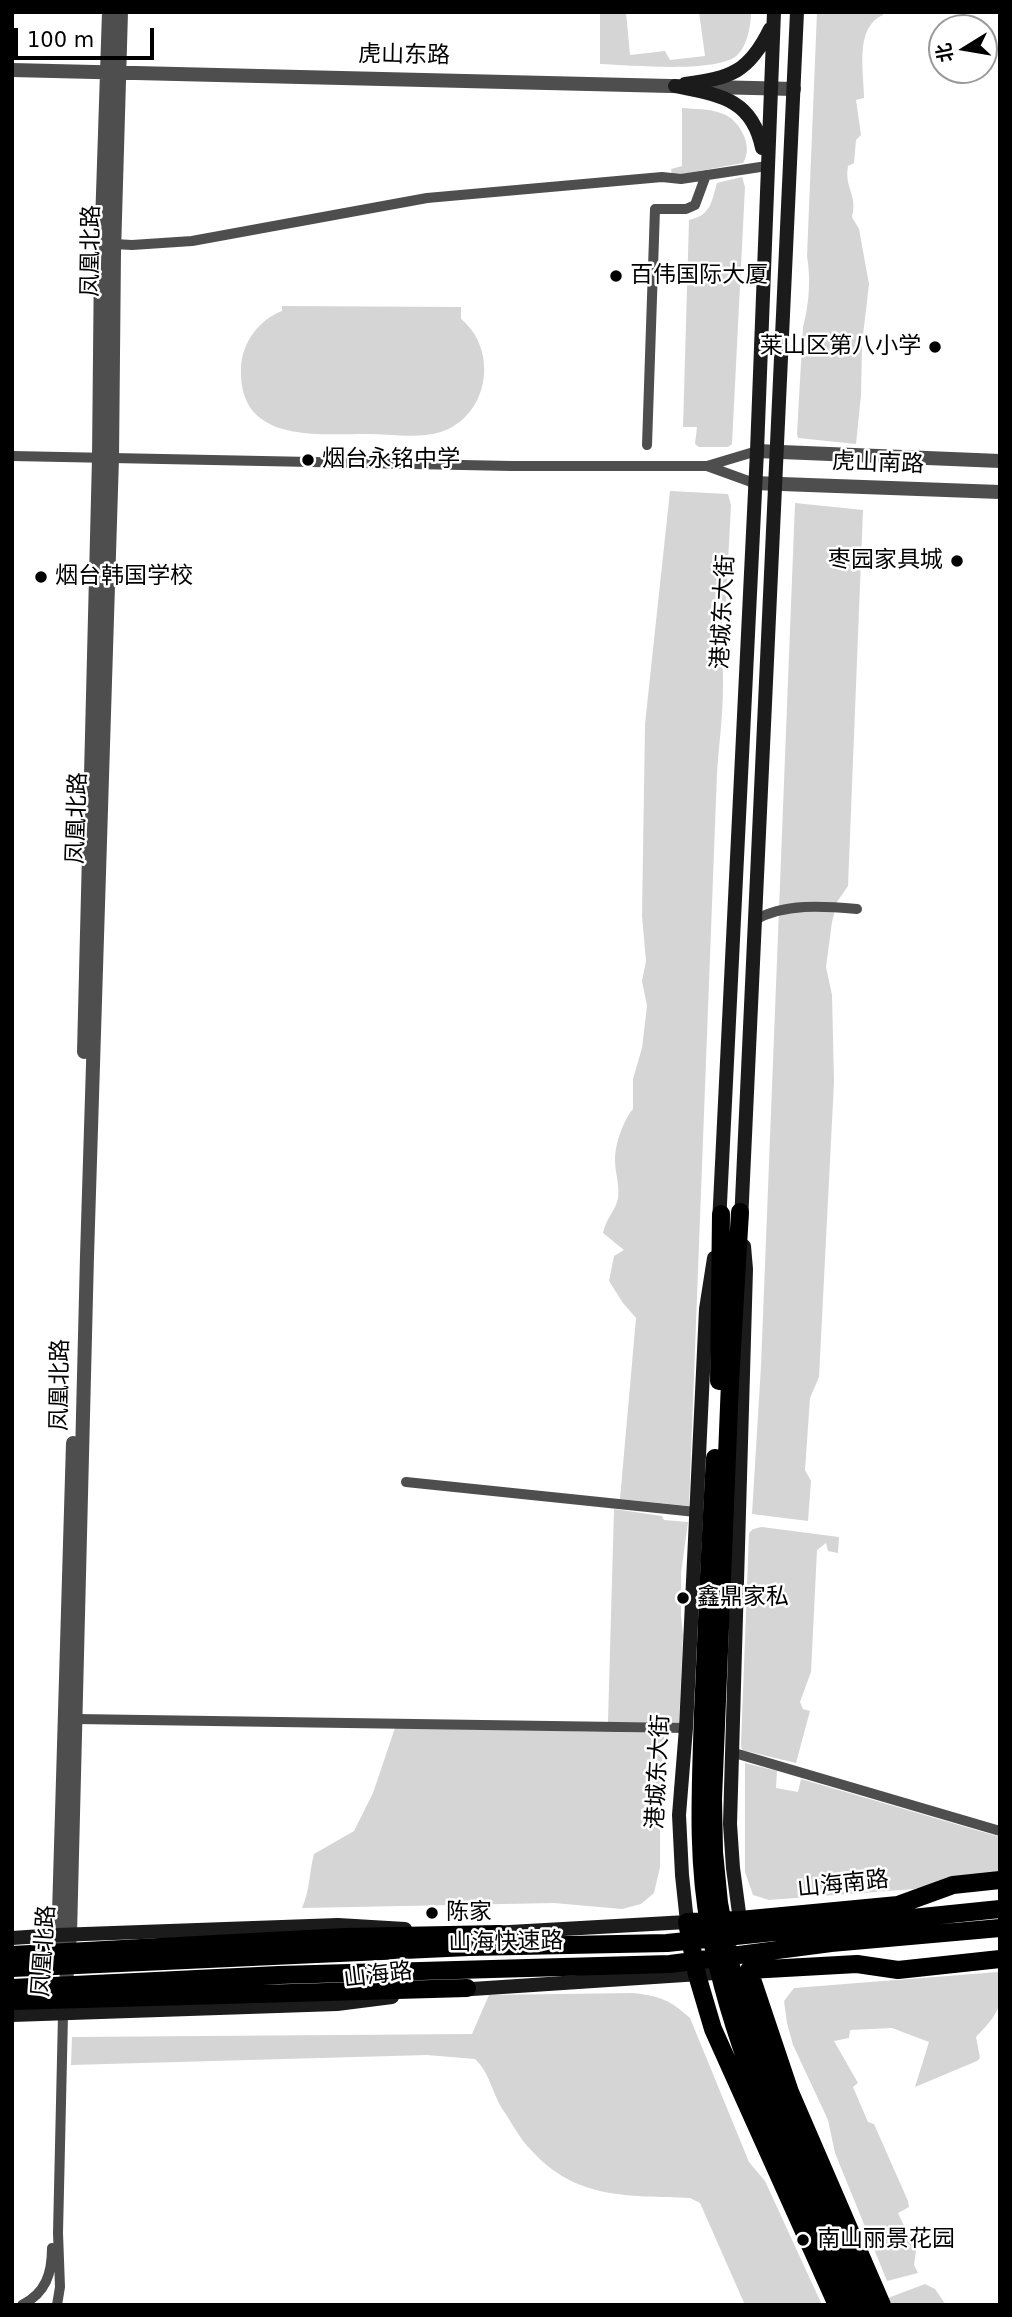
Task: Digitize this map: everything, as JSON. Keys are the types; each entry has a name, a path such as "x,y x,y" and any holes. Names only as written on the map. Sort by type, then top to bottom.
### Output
{"highway":[{"name":"港城东大街","path":"740,1212 715,1576 700,1854 705,1903 722,1983 742,2050 865,2305"},
{"name":"港城东大街","path":"715,1576 721,1214"},
{"name":"山海南路","path":"687,1922 740,1920 898,1905 953,1885 1000,1880"},
{"path":"898,1905 1000,1892"},
{"name":"山海快速路","path":"12,1968 470,1947 667,1943 1000,1909"},
{"name":"港城东大街","path":"687,1922 697,1975 713,2029 837,2305"},
{"name":"山海快速路","path":"12,1988 279,1975 670,1964 831,1943 1000,1928"},
{"path":"12,1955 345,1937 500,1934"},
{"path":"749,1970 857,1964 1000,1949"},
{"path":"857,1964 898,1970 1000,1959"},
{"name":"港城东大街","path":"749,1970 790,2092 882,2305"},
{"path":"12,2001 467,1988"},
{"name":"港城东大街","path":"790,2148 851,2305"}],"main road":[{"name":"港城东大街","path":"749,1970 740,1920 730,1824 747,1269 740,1212 797,12"},
{"name":"港城东大街","path":"687,1922 679,1815 686,1728 706,1309 721,1214 757,451 774,17"},
{"path":"675,86 710,80 737,71 759,52 774,17"},
{"path":"675,86 731,100 750,115 758,132 766,170"},
{"name":"山海路","path":"12,1938 338,1925 500,1934 687,1922"},
{"name":"山海路","path":"12,2015 337,2004 467,1988 749,1970"}],"street":[{"name":"凤凰北路","path":"64,2015 76,1352 114,244 113,72 109,12"},
{"name":"凤凰北路","path":"64,1934 76,1719 105,458 101,254 113,72 121,12"},
{"name":"虎山东路","path":"12,70 794,89"},
{"path":"114,244 192,241 427,198 766,170"},
{"path":"647,445 655,209 686,209 695,205 706,176"},
{"path":"12,456 512,466 707,466 757,451"},
{"name":"虎山南路","path":"757,451 1000,461"},
{"path":"707,466 754,483"},
{"name":"虎山南路","path":"754,483 1000,492"},
{"path":"755,920 771,911 828,907 858,909"},
{"path":"406,1482 696,1512"},
{"path":"76,1719 686,1728"},
{"path":"731,1752 1000,1832"},
{"path":"57,2305 60,2287 59,2168 64,2015"},
{"path":"22,2305 33,2299 46,2285 52,2255 53,2212 59,2168"}],"shaded area":[{"path":"600,12 626,12 630,55 665,51 670,60 705,56 699,12 751,12 745,42 735,57 708,65 670,67 600,64"},
{"path":"817,12 883,12 868,29 864,40 864,98 856,100 861,135 856,140 854,163 848,166 847,174 853,203 852,217 859,229 869,284 862,344 856,444 798,438 797,434 803,327 809,292 807,256"},
{"path":"682,108 719,112 733,120 746,143 747,153 743,163 672,176 671,169 682,166"},
{"path":"742,177 745,187 732,444 728,447 699,447 695,444 697,427 683,427 689,220 706,211 717,183"},
{"path":"282,306 461,307 461,319 473,332 481,347 483,381 478,397 470,412 457,424 441,432 423,435 303,433 266,422 252,410 243,392 242,358 253,333 266,320 282,311"},
{"path":"670,491 728,494 731,505 726,600 721,633 723,697 717,773 689,1506 620,1499 636,1318 609,1281 614,1256 624,1250 603,1233 618,1198 615,1154 623,1126 633,1109 633,1079 642,1048 647,1006 642,981 646,961 642,916 645,724"},
{"path":"795,503 863,510 848,886 837,902 826,967 832,995 834,1082 819,1377 810,1398 805,1470 811,1481 808,1521 752,1514 761,1366"},
{"path":"614,1509 662,1516 664,1520 688,1522 681,1573 683,1635 679,1723 608,1722"},
{"path":"762,1527 839,1537 838,1553 828,1551 826,1543 817,1550 811,1672 800,1702 803,1709 810,1711 796,1763 742,1750 741,1745 749,1533"},
{"path":"395,1728 665,1733 660,1776 660,1867 654,1893 641,1904 622,1909 554,1903 302,1908 314,1854 354,1831 373,1793"},
{"path":"745,1763 777,1771 776,1788 798,1792 801,1779 1000,1837 1000,1871 914,1889 769,1900 753,1895 745,1872"},
{"path":"998,1972 1000,2001 995,2015 976,2037 980,2058 977,2061 915,2087 929,2042 892,2028 850,2030 849,2038 834,2041 858,2083 853,2087 868,2122 874,2124 908,2201 909,2207 898,2213 916,2251 914,2265 918,2273 887,2281 835,2153 828,2120 793,2045 784,2001 794,1988"},
{"path":"633,1993 664,2000 690,2018 749,2162 765,2181 822,2305 745,2305 700,2203 690,2198 605,2192 567,2179 549,2167 520,2136 499,2104 484,2070 475,2059 427,2055 71,2065 72,2037 472,2034 489,1995"},
{"path":"925,2284 935,2289 946,2305 892,2305 888,2298"}],"place":[{"name":"百伟国际大厦","path":"616,276"},
{"name":"莱山区第八小学","path":"935,347"},
{"name":"烟台永铭中学","path":"308,460"},
{"name":"枣园家具城","path":"957,561"},
{"name":"烟台韩国学校","path":"41,577"},
{"name":"鑫鼎家私","path":"683,1598"},
{"name":"陈家","path":"432,1913"},
{"name":"南山丽景花园","path":"803,2240"}]}
